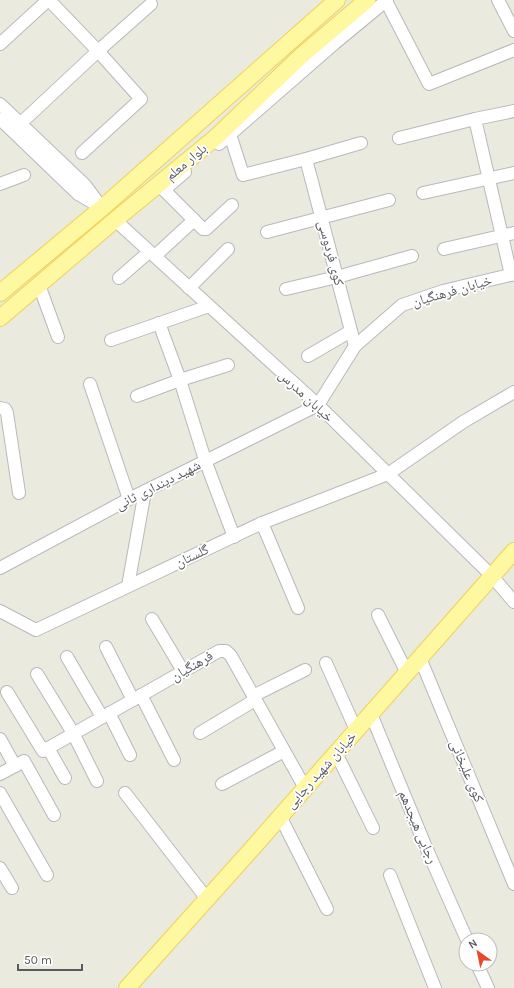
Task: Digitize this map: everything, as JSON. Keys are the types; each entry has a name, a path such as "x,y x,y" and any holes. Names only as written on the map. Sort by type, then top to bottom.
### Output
{"main road":[{"name":"بلوار معلم","path":"0,293 102,208 337,0"},
{"name":"بلوار معلم","path":"0,318 115,220 161,187 228,131 301,56 367,0"},
{"path":"102,208 115,220"},
{"name":"خیابان شهید رجایی","path":"127,988 514,551"}],"street":[{"path":"0,44 48,0 141,99 82,153"},
{"path":"361,143 243,175 228,131 386,0 429,84 514,50"},
{"path":"498,0 514,31"},
{"path":"20,123 151,4"},
{"path":"0,104 85,185 102,208"},
{"path":"399,138 514,111"},
{"path":"0,119 78,194 102,208"},
{"path":"475,119 512,274"},
{"name":"کوی فردوسی","path":"306,159 355,346"},
{"path":"423,194 514,173"},
{"path":"0,184 24,175"},
{"path":"161,187 203,229 206,229 232,205"},
{"path":"267,232 389,200"},
{"name":"خیابان مدرس","path":"115,220 318,405 492,576 514,602"},
{"path":"119,278 152,254 194,220"},
{"path":"444,249 514,232"},
{"path":"189,288 228,249"},
{"path":"286,289 337,277 412,256"},
{"name":"خیابان فرهنگیان","path":"318,405 355,346 402,305 443,291 512,274"},
{"path":"39,285 58,337"},
{"path":"111,340 209,306"},
{"path":"159,324 180,380 205,460 234,536"},
{"path":"308,356 351,331"},
{"path":"137,396 180,380 228,365"},
{"path":"90,384 129,499"},
{"name":"گلستان","path":"0,611 36,630 234,536 388,474 463,422 514,392"},
{"name":"شهید دینداری ثانی","path":"0,568 205,460 318,405"},
{"path":"0,408 5,409 7,414 19,493"},
{"path":"128,586 145,491"},
{"path":"262,524 298,608"},
{"path":"378,615 407,673"},
{"path":"152,619 183,671"},
{"path":"106,647 174,760"},
{"name":"فرهنگیان","path":"45,750 219,651 226,651 231,656 305,788"},
{"path":"67,657 106,715 130,755"},
{"name":"کوی علیخانی","path":"420,658 514,884"},
{"path":"326,663 356,730"},
{"path":"200,733 254,698 305,670"},
{"path":"36,674 73,734 97,781"},
{"path":"7,692 65,778"},
{"name":"رجایی هیجدهم","path":"371,714 464,932"},
{"path":"0,739 20,764 54,815"},
{"path":"222,784 284,751"},
{"path":"336,753 373,828"},
{"path":"0,774 20,764"},
{"path":"0,793 47,875"},
{"path":"125,793 207,898"},
{"path":"280,816 327,909"},
{"path":"0,868 12,888"},
{"path":"390,875 435,988"},
{"path":"481,972 488,988"}]}
